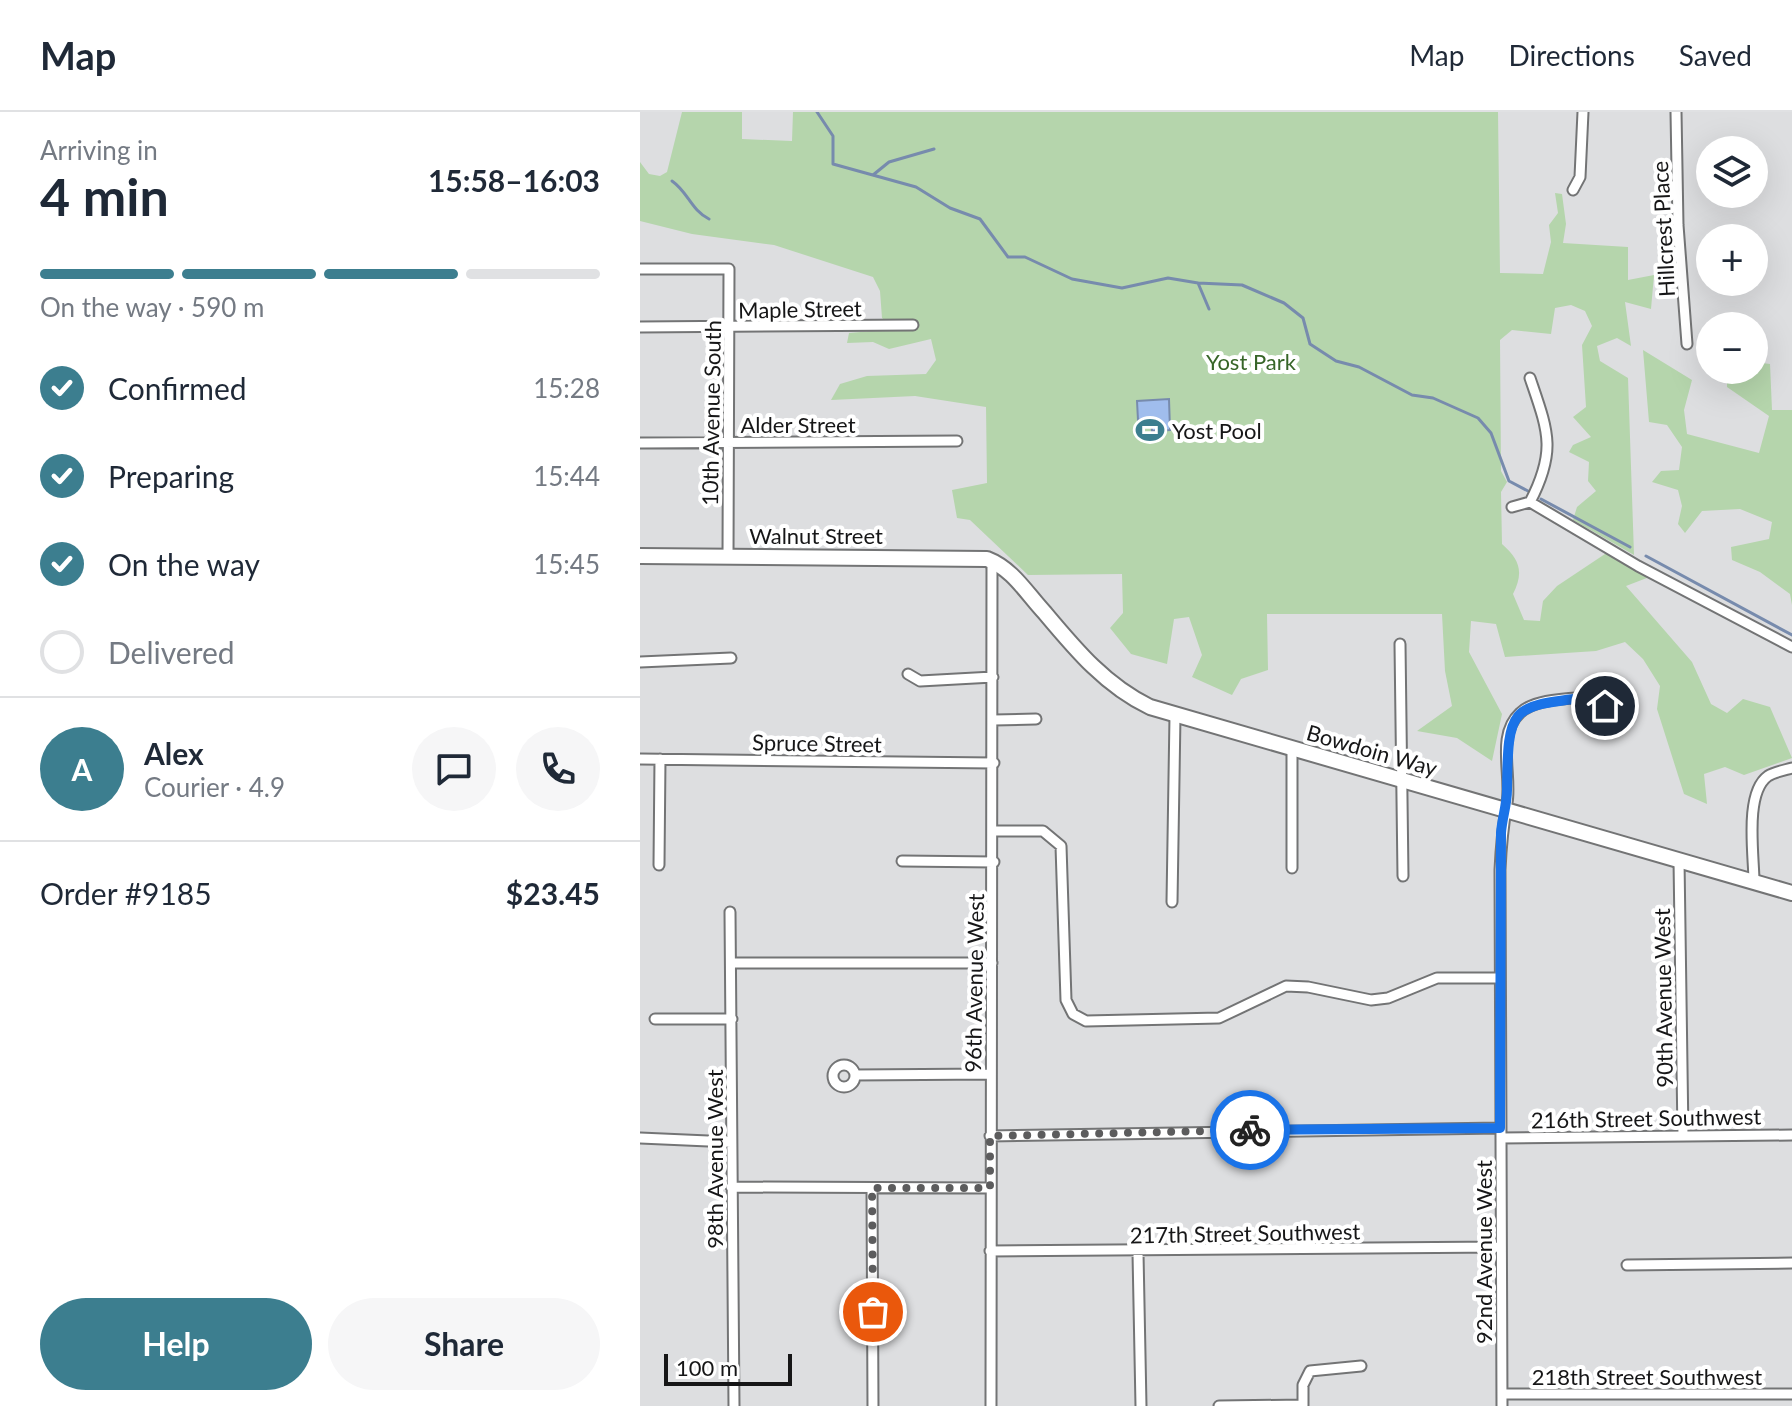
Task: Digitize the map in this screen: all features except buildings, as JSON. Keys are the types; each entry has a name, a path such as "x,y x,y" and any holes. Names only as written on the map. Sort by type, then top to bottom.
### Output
{"street":[{"path":"1573,190 1580,177 1583,112"},
{"name":"Hillcrest Place","path":"1676,112 1678,225 1687,344"},
{"name":"10th Avenue South","path":"640,269 729,269 728,557"},
{"name":"Maple Street","path":"640,327 913,325"},
{"path":"1530,378 1550,448 1544,475 1530,502"},
{"name":"Alder Street","path":"640,443 957,441"},
{"path":"1512,507 1530,502 1638,566 1792,647"},
{"name":"Walnut Street","path":"640,556 992,561"},
{"name":"96th Avenue West","path":"991,1406 992,561"},
{"name":"Bowdoin Way","path":"992,561 1010,573 1093,668 1127,695 1175,716 1792,893"},
{"path":"1400,644 1403,876"},
{"path":"640,662 731,658"},
{"path":"908,674 920,681 993,677"},
{"name":"92nd Avenue West","path":"1502,1406 1501,833 1505,810 1507,737 1520,712 1532,705 1598,696"},
{"path":"1172,902 1175,716"},
{"path":"994,720 1036,719"},
{"path":"1292,751 1292,868"},
{"name":"Spruce Street","path":"640,759 994,763"},
{"path":"659,865 660,759"},
{"path":"1754,882 1752,812 1757,790 1768,776 1792,768"},
{"path":"994,831 1043,831 1061,846 1066,1000 1073,1014 1086,1021 1212,1019 1286,986 1308,987 1371,1000 1388,998 1437,978 1500,978"},
{"name":"90th Avenue West","path":"1679,860 1683,1136"},
{"path":"902,861 994,862"},
{"name":"98th Avenue West","path":"730,912 734,1406"},
{"path":"732,963 992,963"},
{"path":"655,1019 732,1019"},
{"path":"855,1075 990,1074"},
{"name":"216th Street Southwest","path":"990,1136 1792,1135"},
{"path":"640,1138 731,1142"},
{"path":"731,1187 990,1188"},
{"path":"872,1188 873,1406"},
{"name":"217th Street Southwest","path":"990,1251 1138,1253 1501,1247"},
{"path":"1138,1253 1141,1406"},
{"path":"1627,1265 1792,1263"},
{"path":"1219,1406 1303,1406 1303,1385 1310,1371 1361,1366"},
{"name":"218th Street Southwest","path":"1502,1394 1792,1394"},
{"path":"1713,1395 1713,1406"}],"green space":[{"name":"Yost Park","path":"682,112 742,112 742,139 792,141 793,112 1498,112 1500,273 1543,274 1551,242 1549,225 1558,213 1555,193 1562,194 1566,224 1563,243 1628,247 1628,280 1654,275 1651,309 1625,302 1631,346 1617,338 1597,346 1600,361 1628,378 1634,555 1573,520 1577,507 1596,491 1588,481 1589,462 1569,452 1573,445 1591,437 1573,417 1586,407 1582,345 1592,326 1585,311 1571,305 1555,308 1551,334 1512,330 1500,340 1501,471 1507,482 1501,492 1502,544 1513,555 1518,567 1513,594 1524,620 1540,621 1543,601 1557,586 1611,550 1652,576 1626,586 1692,662 1711,704 1727,713 1743,699 1770,707 1792,758 1744,775 1725,767 1704,774 1707,804 1684,794 1657,709 1660,686 1643,659 1625,642 1596,651 1505,657 1496,624 1471,621 1469,652 1502,714 1492,761 1457,738 1417,731 1452,706 1445,671 1442,614 1267,614 1268,670 1241,679 1232,695 1192,677 1202,655 1189,617 1174,619 1167,664 1131,654 1110,628 1123,613 1122,574 1028,575 970,520 957,518 952,490 987,483 986,407 915,396 831,400 840,384 867,376 926,374 936,360 931,339 889,349 873,342 847,343 849,333 917,327 913,320 887,322 882,318 880,291 873,277 774,245 692,234 640,221 640,162 649,174 660,176 667,172"},
{"path":"1643,350 1692,380 1684,410 1687,434 1759,453 1769,416 1727,384 1768,384 1770,364 1772,410 1792,410 1792,605 1790,594 1760,572 1732,560 1731,547 1769,539 1772,522 1740,509 1702,511 1685,533 1678,524 1682,506 1678,490 1652,482 1661,471 1679,470 1682,447 1667,425 1649,422"}],"water":[{"path":"1169,399 1170,430 1152,431 1151,419 1138,420 1137,401"}],"waterway":[{"path":"817,112 833,136 833,164 916,187 950,208 980,219 1008,257 1025,257 1072,279 1122,288 1168,278 1198,283 1209,309"},
{"path":"873,175 889,162 934,149"},
{"path":"672,181 709,219"},
{"path":"1198,283 1242,285 1284,303 1303,318 1310,344 1336,361 1359,367 1412,395 1433,398 1478,418 1491,433 1509,481 1528,491"},
{"path":"1541,499 1630,547"},
{"path":"1646,556 1792,635"}],"way so far":[{"path":"873,1312 872,1188 990,1188 990,1136 1250,1130"}],"place":[{"name":"Yost Pool","path":"1150,430"}],"route":[{"path":"1250,1130 1500,1128 1500,870 1502,820 1507,802 1507,737 1510,726 1520,712 1532,705 1598,696 1605,706"}]}
